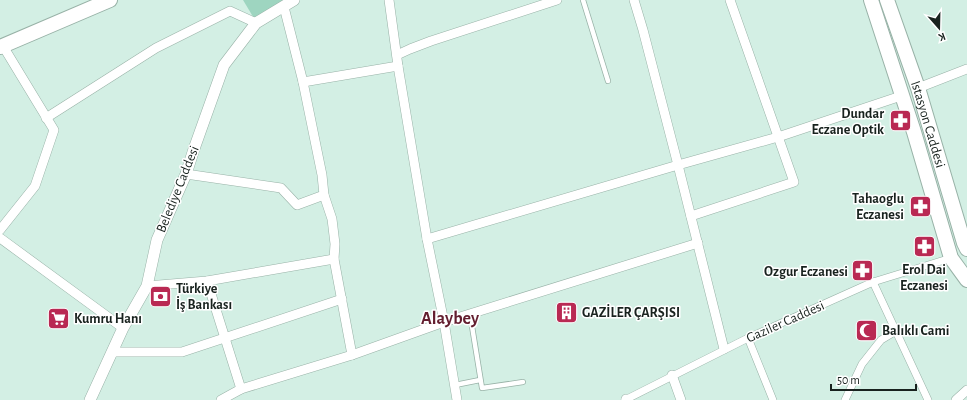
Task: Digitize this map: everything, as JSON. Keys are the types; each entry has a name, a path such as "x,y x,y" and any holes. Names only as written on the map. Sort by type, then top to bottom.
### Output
{"main road":[{"path":"2,46 110,0"},
{"path":"871,0 918,147 951,258 967,280"},
{"name":"Istasyon Caddesi","path":"887,0 918,88 966,245"}],"street":[{"name":"Belediye Caddesi","path":"90,400 123,328 147,286 157,240 186,174 224,65 256,23 294,0"},
{"path":"389,0 398,66 427,239 444,322 457,400"},
{"path":"397,55 431,41 557,0"},
{"path":"634,0 678,165 724,349"},
{"path":"691,216 794,182 730,0"},
{"path":"284,7 304,82 322,175 324,195 332,219 335,244 334,259 352,355"},
{"path":"46,118 156,48 230,11 256,23"},
{"path":"0,230 35,186 54,130 2,46"},
{"path":"304,82 398,66"},
{"path":"918,88 967,69"},
{"path":"427,239 778,137 901,96"},
{"path":"186,174 281,188 297,205 324,195"},
{"path":"0,238 123,328"},
{"path":"221,400 241,389 352,355 444,322 698,243"},
{"name":"Gaziler Caddesi","path":"626,400 724,349 873,282 951,258"},
{"path":"147,286 207,281 334,259"},
{"path":"207,281 241,389"},
{"path":"873,282 928,400"},
{"path":"113,352 182,352 342,299"},
{"path":"845,400 862,364 881,340 896,331"},
{"path":"748,338 773,400"},
{"path":"672,376 681,400"},
{"path":"956,400 967,390"}],"lane":[{"path":"583,0 608,81"},
{"path":"470,314 482,388 523,382"},
{"path":"455,385 480,380"}],"green space":[{"path":"243,0 283,0 255,20"}],"place":[{"name":"Dundar Eczane Optik","path":"900,121"},
{"name":"Tahaoglu Eczanesi","path":"920,206"},
{"name":"Erol Dai Eczanesi","path":"924,247"},
{"name":"Ozgur Eczanesi","path":"863,271"},
{"name":"Türkiye İş Bankası","path":"160,296"},
{"name":"GAZİLER ÇARŞISI","path":"567,312"},
{"name":"Kumru Hanı","path":"59,318"},
{"name":"Balıklı Cami","path":"867,330"}],"district":[{"name":"Alaybey","path":"450,318"}]}
